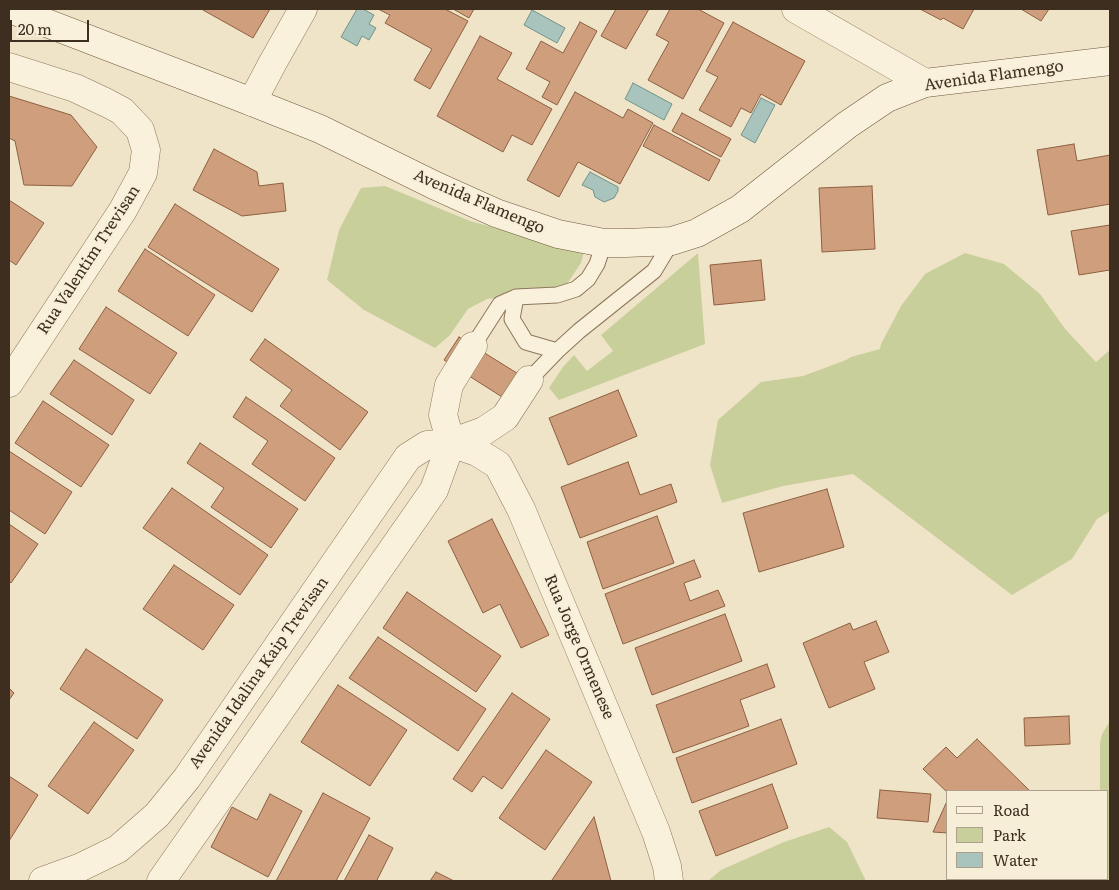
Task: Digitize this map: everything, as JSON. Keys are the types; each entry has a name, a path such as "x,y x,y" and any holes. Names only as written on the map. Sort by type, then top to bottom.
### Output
{"street":[{"name":"Avenida Flamengo","path":"10,9 320,129 496,213 558,234 604,243 672,241 697,232 740,209 847,125 887,98 926,83 1110,61"},
{"path":"252,102 303,9"},
{"path":"796,9 926,83"},
{"name":"Rua Valentim Trevisan","path":"9,67 74,88 122,111 140,130 146,150 143,173 123,210 9,383"},
{"path":"161,881 434,490 451,443 443,415 449,385 473,346"},
{"name":"Avenida Idalina Kaip Trevisan","path":"43,881 79,868 118,849 156,815 186,778 408,457 428,445 451,443 484,431 505,418 529,380"},
{"name":"Rua Jorge Ormenese","path":"451,443 477,452 498,465 521,509 656,832 667,866 669,881"}],"lane":[{"path":"529,380 557,351 654,271 672,241"},
{"path":"473,346 500,304 516,297 557,295 576,289 588,279 597,264 604,243"},
{"path":"516,297 512,319 526,342 557,351"}],"green space":[{"path":"385,186 470,221 584,252 581,263 567,284 548,291 487,299 468,309 450,335 435,348 364,310 327,280 339,230 361,188"},
{"path":"698,253 705,344 559,400 549,388 563,367 574,355 587,371 613,351 601,335"},
{"path":"965,253 1004,264 1040,294 1066,330 1096,362 1110,350 1110,511 1097,519 1072,559 1012,595 853,474 783,486 722,503 710,465 718,420 761,382 803,376 851,357 880,349 901,306 925,274"},
{"path":"1110,721 1110,881 1104,880 1109,880 1109,790 1100,790 1100,743 1102,734"},
{"path":"829,827 847,842 866,881 708,881 721,870 784,842"}],"water":[{"path":"357,9 363,9 374,15 369,24 376,28 369,40 362,36 357,46 341,37"},
{"path":"532,10 565,28 557,43 524,25"},
{"path":"633,83 672,104 664,120 625,99"},
{"path":"761,98 775,105 755,143 741,135"},
{"path":"590,172 618,187 614,198 604,202 595,197 593,190 582,185"}],"building":[{"path":"204,9 270,9 253,38"},
{"path":"378,9 445,9 468,21 430,89 414,80 432,49 385,23 390,15"},
{"path":"453,9 474,9 469,18"},
{"path":"616,9 649,9 626,49 601,36"},
{"path":"670,9 698,9 724,23 683,99 648,80 669,42 656,35"},
{"path":"920,9 974,9 963,29 943,18 941,20"},
{"path":"1021,9 1049,9 1041,21"},
{"path":"580,22 597,31 557,105 542,97 550,82 526,69 541,41 563,53"},
{"path":"733,22 805,61 781,105 761,94 751,113 741,108 731,127 699,110 718,77 706,71"},
{"path":"480,36 512,53 497,79 552,109 532,145 512,135 503,152 437,116"},
{"path":"575,92 623,118 628,109 653,123 620,184 578,162 559,197 527,180"},
{"path":"9,96 71,115 97,147 72,186 24,185 15,141 9,138"},
{"path":"682,113 731,139 721,157 672,131"},
{"path":"654,125 720,160 709,181 643,146"},
{"path":"1074,144 1077,161 1110,155 1110,204 1048,215 1037,150"},
{"path":"214,149 257,172 259,186 283,183 286,211 242,216 193,190"},
{"path":"872,186 875,249 822,252 819,188"},
{"path":"9,200 44,223 16,265 9,260"},
{"path":"175,204 279,269 252,312 148,247"},
{"path":"1110,225 1110,270 1079,275 1071,231"},
{"path":"145,249 215,295 188,336 118,291"},
{"path":"761,260 765,300 714,305 710,265"},
{"path":"106,307 177,353 150,394 79,349"},
{"path":"459,337 536,385 521,409 444,360"},
{"path":"265,339 368,412 340,450 280,406 292,390 250,360"},
{"path":"74,360 134,400 112,435 50,394"},
{"path":"618,390 637,436 568,465 549,418"},
{"path":"246,397 335,458 305,501 252,464 268,441 233,417"},
{"path":"43,401 109,445 81,487 15,443"},
{"path":"200,443 298,509 271,548 211,507 224,488 187,463"},
{"path":"9,451 72,492 45,534 9,510"},
{"path":"628,462 640,495 671,484 677,502 580,538 561,487"},
{"path":"172,488 268,555 240,595 143,528"},
{"path":"827,489 844,547 759,572 743,513"},
{"path":"657,516 674,563 603,589 587,542"},
{"path":"492,519 549,635 521,648 500,604 483,613 448,541"},
{"path":"9,524 38,544 11,583 9,581"},
{"path":"694,560 701,577 684,583 690,601 718,590 725,606 623,644 605,594"},
{"path":"174,565 234,605 203,650 143,609"},
{"path":"407,592 501,656 476,692 383,628"},
{"path":"725,614 742,661 652,695 635,648"},
{"path":"876,621 889,652 864,662 875,689 829,708 803,643 850,623 853,630"},
{"path":"378,637 486,709 458,751 349,678"},
{"path":"86,649 163,700 137,739 60,689"},
{"path":"767,664 775,687 740,700 749,726 673,753 656,705"},
{"path":"338,685 407,730 370,786 301,742"},
{"path":"9,688 14,693 9,700"},
{"path":"512,693 550,719 502,789 483,776 472,792 453,779"},
{"path":"1069,716 1070,744 1025,746 1024,718"},
{"path":"781,719 797,764 692,803 676,758"},
{"path":"94,722 134,750 88,814 48,786"},
{"path":"977,739 1029,790 946,791 923,769 946,747 957,758"},
{"path":"546,750 592,782 545,850 499,818"},
{"path":"9,776 38,795 9,841"},
{"path":"772,784 788,828 716,856 699,811"},
{"path":"880,790 931,794 928,822 877,818"},
{"path":"323,793 370,818 336,881 276,881"},
{"path":"270,794 302,811 268,877 211,847 232,807 257,820"},
{"path":"946,803 946,833 933,832"},
{"path":"594,817 611,881 553,881 552,880"},
{"path":"369,835 393,848 377,880 380,881 344,881"},
{"path":"436,872 454,881 430,881"}]}
